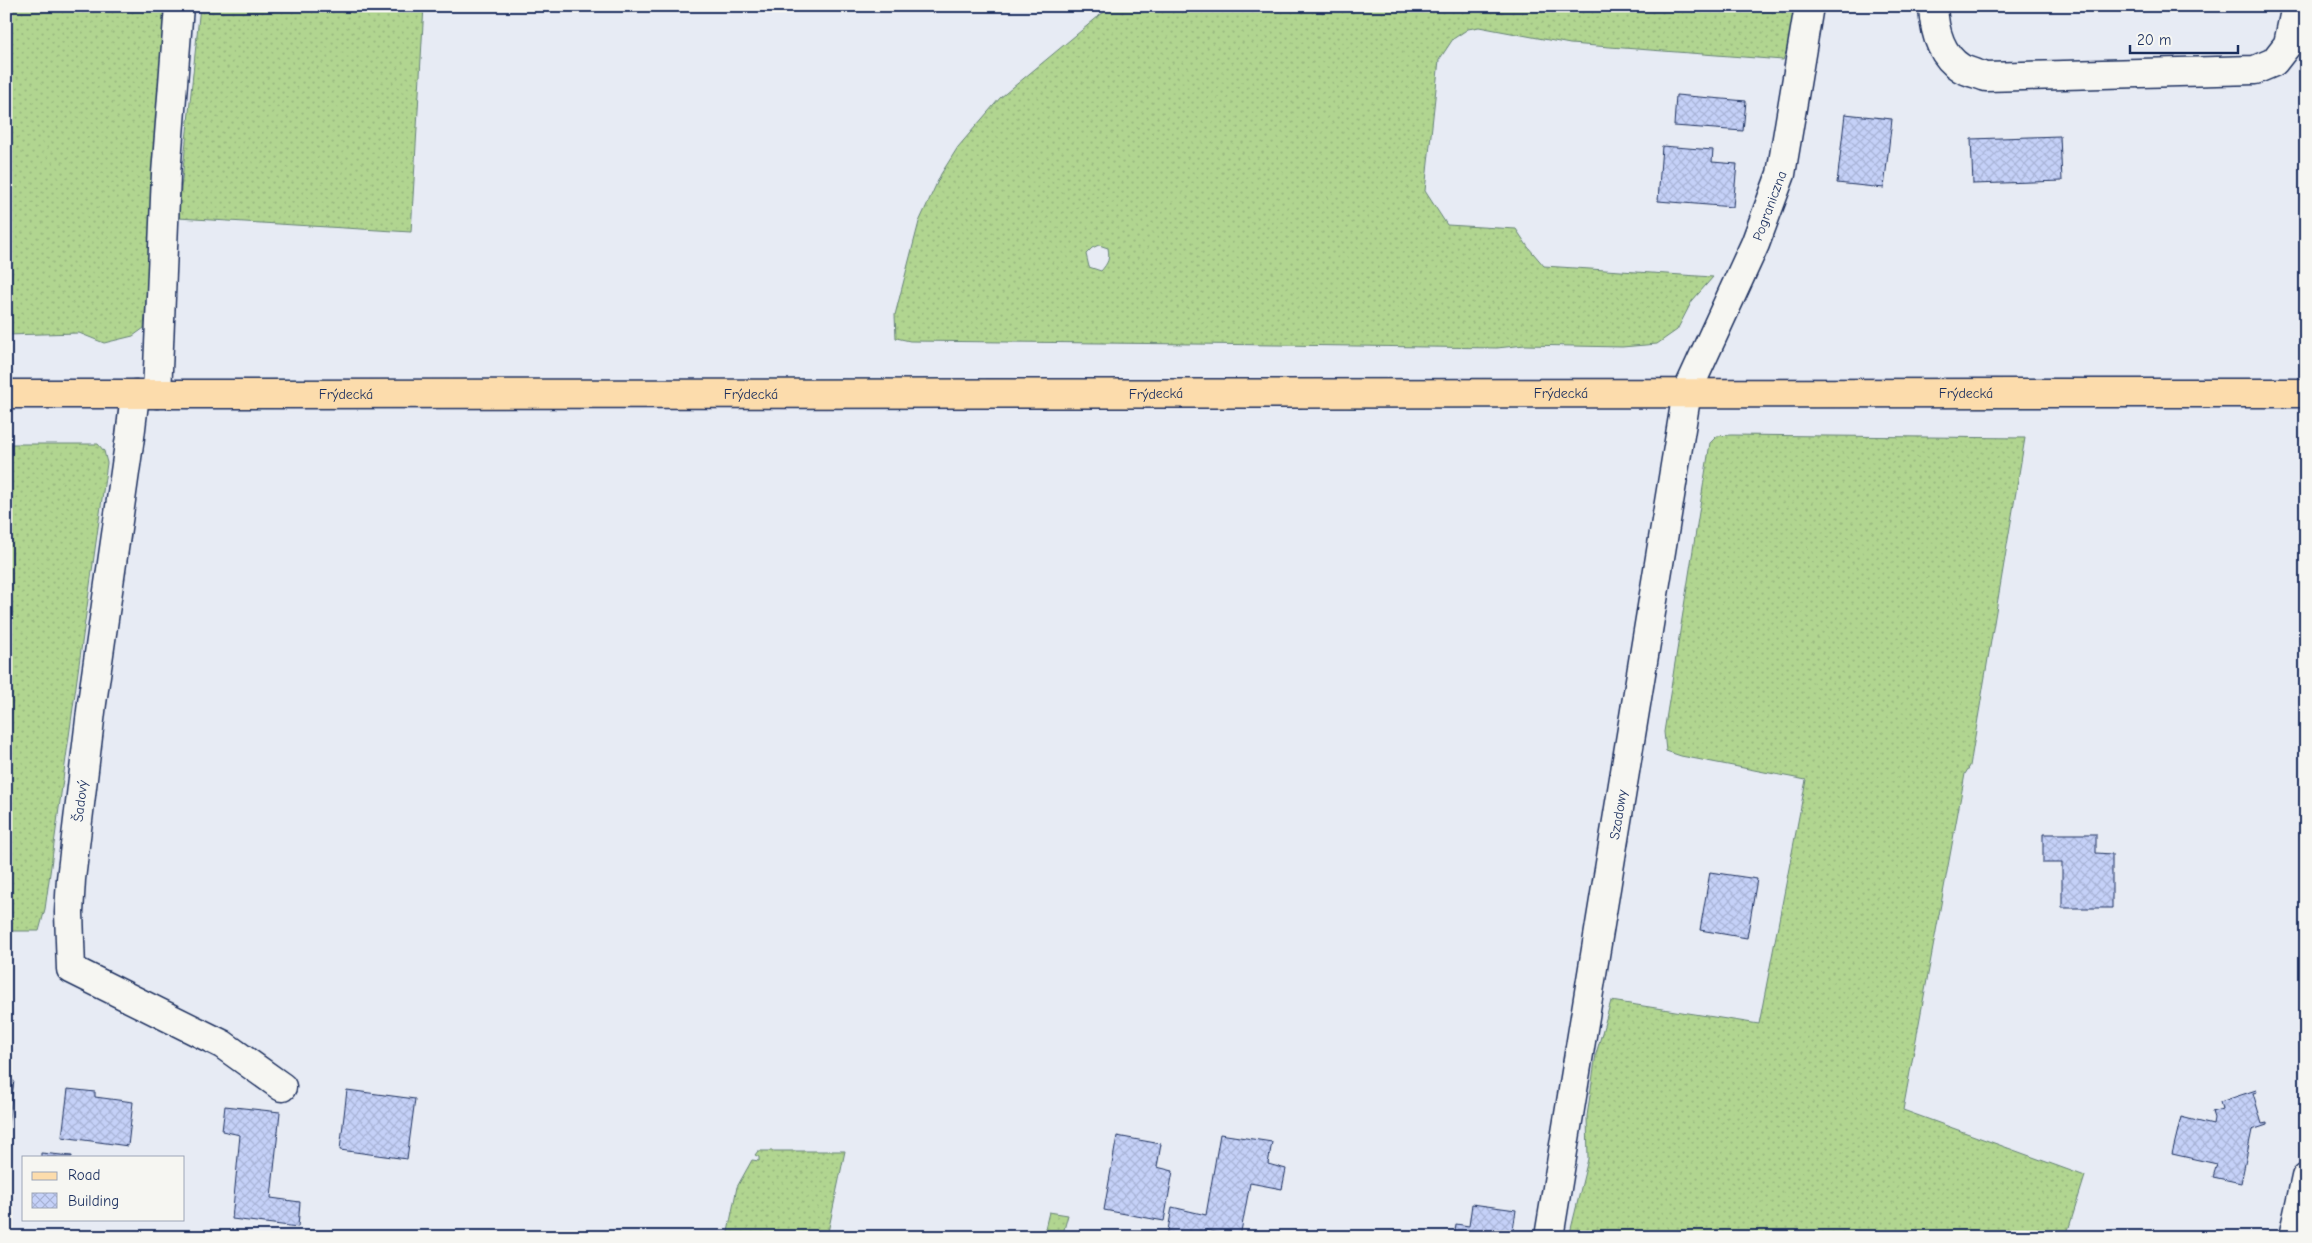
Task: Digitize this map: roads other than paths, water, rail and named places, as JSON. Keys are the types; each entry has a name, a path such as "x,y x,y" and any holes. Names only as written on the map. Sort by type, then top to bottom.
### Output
{"main road":[{"name":"Frýdecká","path":"6,394 2306,393"}],"street":[{"path":"146,394 180,6"},
{"name":"Pograniczna","path":"1687,392 1755,244 1782,174 1809,6"},
{"path":"1933,6 1935,31 1944,50 1960,68 1986,77 2255,70 2274,62 2288,44 2296,6"},
{"name":"Szadowy","path":"1549,1237 1687,392"},
{"name":"Šadový","path":"146,394 130,437 92,703 71,878 69,913 71,969 222,1044 282,1087"},
{"path":"2293,1237 2306,1176"}]}
